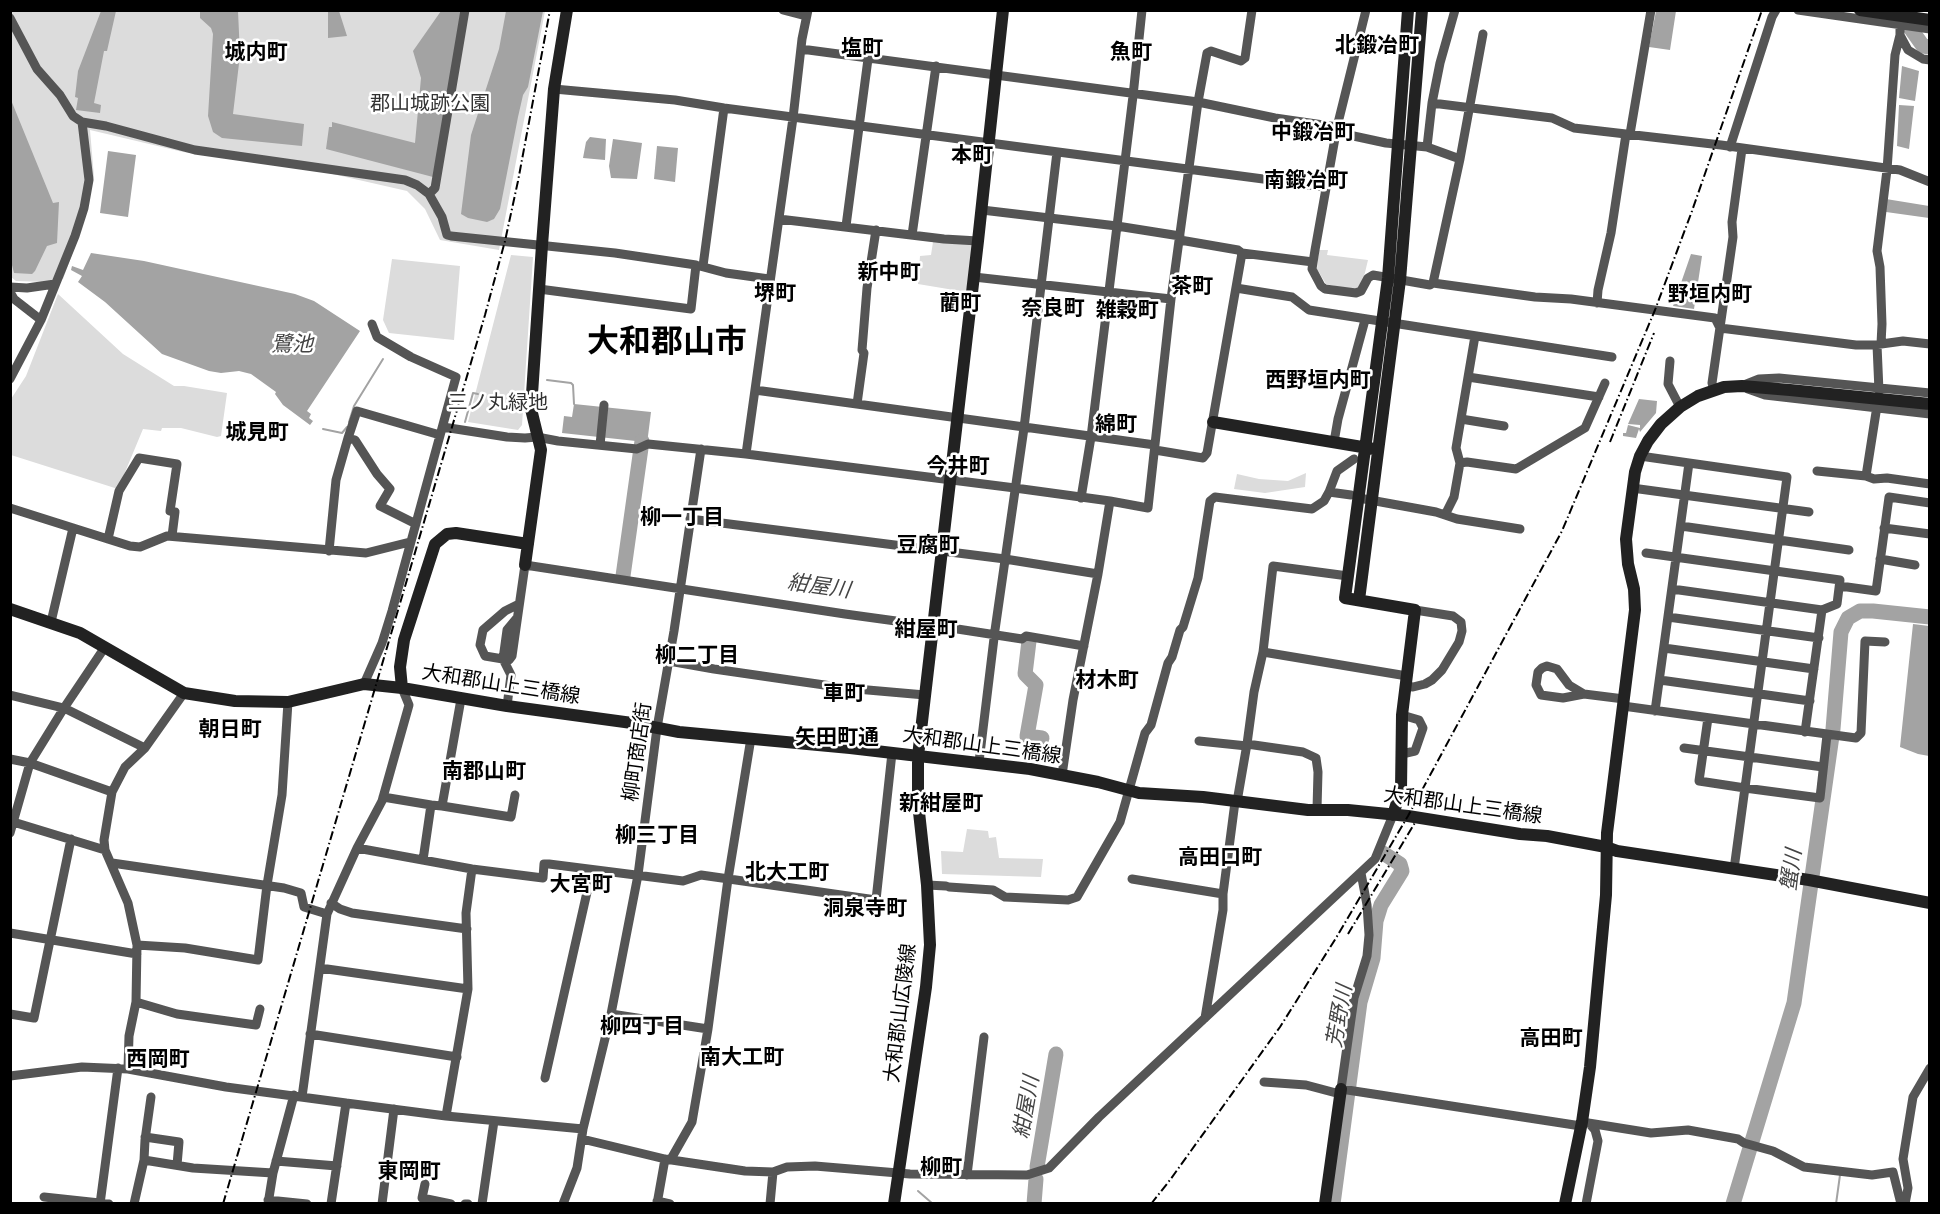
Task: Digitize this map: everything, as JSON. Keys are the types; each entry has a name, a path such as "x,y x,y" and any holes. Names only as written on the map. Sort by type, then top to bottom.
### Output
{"street":[{"path":"429,194 435,189 465,10"},
{"path":"519,604 505,611 483,630 480,645 485,657 508,660 512,656 541,450 531,409 554,89 567,10"},
{"path":"746,454 807,13 783,10"},
{"name":"大和郡山広陵線","path":"894,1203 926,987 930,945 927,885 918,803 918,756 1003,10"},
{"path":"1081,498 1091,437 1142,10"},
{"path":"329,551 336,480 357,411 441,431 507,437 537,437 638,450 648,444 701,449 1015,488 1148,508 1171,299 1188,170 1207,53 1211,51 1241,61 1245,58 1252,10"},
{"path":"1366,10 1324,187 1313,262 1314,273 1321,286 1325,289 1356,293 1361,291 1368,278 1373,275 1430,285 1433,283 1715,318 1719,328"},
{"path":"1394,279 1398,144 1407,10"},
{"path":"1263,652 1406,681 1419,686 1432,680 1442,670 1460,642 1461,622 1453,616 1346,598 1360,498 1372,449 1394,279 1411,146 1422,10"},
{"path":"1427,147 1440,63 1455,10"},
{"path":"1597,303 1651,10"},
{"path":"1730,147 1776,10"},
{"path":"1798,10 1900,30 1929,29"},
{"path":"1860,10 1929,20"},
{"path":"10,18 37,69 60,94 73,116 82,122 106,126 189,149 405,180 429,194 442,217 447,235 700,265 726,273 769,279"},
{"path":"1900,30 1908,50 1929,60"},
{"path":"1879,389 1879,344 1882,324 1880,267 1877,251 1887,170 1895,55 1900,30"},
{"path":"1433,283 1460,159 1483,34"},
{"path":"801,49 1198,102 1336,129 1398,144 1427,147 1460,159"},
{"path":"846,226 868,59"},
{"path":"912,235 936,66"},
{"path":"554,89 675,100 860,127 1324,187"},
{"path":"1432,103 1552,118 1574,128 1899,170 1929,182"},
{"path":"539,289 691,309 700,265 723,108"},
{"path":"10,380 41,320 75,236 87,194 89,180 82,122"},
{"path":"1714,390 1712,383 1733,237 1732,222 1742,149"},
{"path":"979,762 994,632 1024,428 1057,152"},
{"path":"982,210 1117,226 1238,250 1242,253 1313,262"},
{"path":"779,219 978,241"},
{"path":"857,404 864,353 862,350 867,288 876,230"},
{"path":"755,390 1091,437 1155,447 1203,458 1207,453 1213,422 1242,253"},
{"path":"974,277 1171,299"},
{"path":"10,287 27,288 55,284"},
{"path":"1236,288 1292,297 1310,310 1612,357"},
{"path":"10,292 14,299 41,320"},
{"path":"1334,442 1365,320"},
{"path":"364,684 382,644 456,377 411,357 377,337 372,324"},
{"path":"1719,328 1856,345 1903,341 1929,344"},
{"path":"1445,514 1454,497 1460,463 1456,448 1475,336"},
{"path":"1670,361 1668,384 1680,407"},
{"path":"1468,377 1599,397"},
{"path":"1565,1203 1584,1124 1590,1067 1606,895 1606,847 1635,610 1626,539 1632,488 1640,456 1661,424 1680,407 1714,390 1742,386 1759,380 1779,378 1929,393"},
{"path":"1460,463 1516,469 1585,428 1605,383"},
{"path":"1742,386 1923,404"},
{"path":"1742,386 1765,396 1929,414"},
{"path":"600,445 604,405"},
{"path":"1866,476 1877,407"},
{"path":"1461,419 1504,426"},
{"path":"1213,422 1372,449"},
{"path":"348,438 355,441 390,489 380,506 416,524"},
{"name":"柳町商店街","path":"563,1203 577,1168 582,1134 611,1014 638,875 657,729 701,449"},
{"path":"1640,456 1787,477 1734,869"},
{"path":"108,539 120,491 138,458 177,464 170,511 175,512 172,536"},
{"path":"927,885 993,890 1005,897 1074,900 1120,822 1145,733 1151,725 1168,663 1183,627 1198,578 1210,501 1215,497 1312,509 1324,501 1337,471 1354,459"},
{"path":"1655,711 1689,464"},
{"path":"1817,471 1929,484"},
{"path":"1632,488 1809,512"},
{"path":"1329,492 1445,514 1457,519 1520,529"},
{"path":"1840,586 1876,591 1889,497 1929,503"},
{"path":"1359,600 1360,498"},
{"path":"1062,775 1073,700 1110,501"},
{"path":"10,508 140,547 167,536 366,553 410,542"},
{"path":"690,519 1005,559 1098,574"},
{"path":"1681,526 1849,550"},
{"path":"51,622 73,528"},
{"path":"1884,528 1929,534"},
{"path":"307,1203 268,1202 273,1173 298,1096 310,1034 327,914 383,797 409,705 402,688 400,667 404,640 435,543 447,534 456,533 528,544"},
{"path":"1646,553 1840,580 1837,604 1822,610 1672,589"},
{"path":"1881,560 1915,565"},
{"path":"525,566 917,624 933,623 938,626 994,632 1022,639 1026,636 1084,646"},
{"path":"1205,1018 1223,910 1235,802 1238,796 1254,692 1263,652 1273,566 1348,576"},
{"name":"大和郡山上三橋線","path":"10,609 80,633 184,693 235,701 288,702 364,684 402,688 657,729 979,762 1062,775 1139,793 1203,797 1308,810 1393,814 1520,834 1547,836 1606,847 1617,852 1811,881 1929,903"},
{"path":"10,1076 82,1067 123,1068 226,1087 582,1134 668,1159 736,1170 773,1172 787,1167 815,1166 910,1174 1027,1175 1049,1168 1099,1117 1375,859 1401,789 1402,715 1414,610"},
{"path":"1805,732 1822,610"},
{"path":"1668,617 1819,638"},
{"path":"1584,694 1563,698 1541,695 1536,685 1538,672 1547,666 1557,669 1569,685 1584,694 1655,711 1856,738 1860,733 1865,641 1885,642"},
{"path":"10,833 11,821 30,763 105,647"},
{"path":"1664,648 1814,669"},
{"path":"502,659 512,675 507,706"},
{"path":"669,661 844,688 925,695"},
{"path":"1660,680 1809,701"},
{"path":"44,1197 103,1203 123,1068 136,1002 137,949 128,903 105,850 104,840 112,792 125,767 145,748 184,693"},
{"path":"10,695 64,708 145,748"},
{"path":"423,860 461,699"},
{"path":"10,933 50,940 137,949 185,948 258,960 267,885 282,795 288,702"},
{"path":"1402,715 1419,720 1423,728 1415,751 1402,754"},
{"path":"1708,718 1699,781 1745,788 1820,798 1827,735"},
{"path":"670,1203 657,1202 668,1159 692,1122 751,738"},
{"path":"1199,741 1303,752 1316,758 1317,809"},
{"path":"1684,748 1823,767"},
{"path":"357,848 472,869 543,878 544,864 683,881 701,875 876,900 892,753"},
{"path":"10,759 30,763 112,792"},
{"path":"383,797 511,817 515,795"},
{"path":"11,821 105,850"},
{"path":"10,1014 34,1018 71,839"},
{"path":"112,862 267,885 300,893 304,907 327,914"},
{"path":"446,1116 468,989 466,913 472,869"},
{"path":"545,1078 592,870"},
{"path":"1325,1203 1344,1091 1354,998 1367,956 1369,935 1367,905 1361,873"},
{"path":"1132,879 1223,894"},
{"path":"331,903 352,913 467,929"},
{"path":"320,968 468,989"},
{"path":"136,1002 177,1014 256,1025 260,1009"},
{"path":"611,1014 708,1029"},
{"path":"310,1034 457,1057"},
{"path":"968,1175 984,1037"},
{"path":"1903,1203 1908,1188 1903,1159 1913,1097 1929,1068"},
{"path":"1264,1083 1306,1085 1651,1133 1688,1130 1738,1139 1804,1167 1872,1176 1893,1172 1903,1203"},
{"path":"134,1203 144,1160 151,1097"},
{"path":"331,1203 346,1103"},
{"path":"382,1203 394,1109"},
{"path":"482,1203 494,1121"},
{"path":"1584,1124 1595,1130 1598,1140 1586,1203"},
{"path":"145,1137 179,1142 177,1165"},
{"path":"144,1160 200,1169 273,1173"},
{"path":"276,1161 337,1166"},
{"path":"770,1203 773,1172"},
{"path":"425,1184 422,1198 451,1203"}],"green space":[{"name":"郡山城跡公園","path":"11,11 545,11 499,250 440,240 425,209 407,191 315,170 183,152 90,130 94,177 77,241 63,279 44,282 16,281 11,277"},
{"path":"933,242 975,243 966,292 918,284 920,256 931,255"},
{"path":"1319,250 1328,250 1327,255 1368,260 1362,285 1353,290 1326,284 1317,269"},
{"name":"三ノ丸緑地","path":"511,255 533,257 522,425 518,430 468,422"},
{"path":"392,259 460,266 454,340 389,333 383,320"},
{"path":"58,294 123,354 174,386 227,393 221,436 181,428 162,428 161,431 143,429 118,489 11,455 11,399 26,376"},
{"path":"1306,473 1305,487 1265,493 1234,489 1237,474 1259,479 1288,481"},
{"path":"967,829 988,831 989,838 996,837 999,858 1043,859 1041,877 942,874 941,851 963,852"}],"water":[{"path":"101,11 116,11 107,51 104,51 94,103 101,105 100,113 76,110 78,71"},
{"path":"200,11 238,11 240,55 233,114 304,124 302,146 222,138 213,132 208,116 213,34 211,28 200,18"},
{"path":"328,11 339,11 347,36 328,38"},
{"path":"441,11 462,11 433,177 326,149 329,127 332,127 332,122 415,143 421,78 413,51"},
{"path":"506,11 543,11 528,87 523,95 518,117 500,209 494,219 487,222 461,214 471,135 499,49"},
{"path":"1656,11 1676,11 1670,50 1649,47"},
{"path":"1902,66 1919,71 1915,101 1899,98"},
{"path":"11,100 53,203 59,202 57,243 47,246 32,274 14,273 11,261"},
{"path":"1899,105 1914,106 1909,149 1897,146"},
{"path":"590,137 606,139 605,160 583,158 586,142"},
{"path":"613,139 642,143 637,179 611,178 609,166"},
{"path":"657,146 678,148 675,182 654,179"},
{"path":"108,151 136,155 128,217 100,213"},
{"path":"1886,199 1929,206 1929,218 1886,212"},
{"name":"鷺池","path":"91,253 144,261 295,294 314,301 360,331 307,411 311,414 309,418 313,421 310,425 283,405 275,394 276,392 251,374 239,371 221,373 209,371 162,354 105,302 78,282 82,276 71,270 72,266 83,270"},
{"path":"1691,254 1702,256 1694,309 1673,306"},
{"path":"1639,399 1657,401 1656,413 1640,432 1639,429 1636,438 1623,436 1628,425 1640,428 1640,425 1628,424"},
{"path":"574,404 651,412 648,436 645,442 562,433 564,416 572,417"},
{"path":"1913,624 1929,626 1929,756 1900,747"}],"waterway":[{"name":"蟹川","path":"1901,15 1923,46 1930,47"},
{"path":"349,422 354,406 383,359"},
{"path":"547,380 571,383 574,404"},
{"path":"465,422 473,393 478,394"},
{"path":"323,429 342,433 347,427"},
{"name":"紺屋川","path":"623,576 642,441"},
{"name":"蟹川","path":"1733,1204 1794,1003 1833,729 1841,632 1848,618 1860,611 1930,617"},
{"name":"紺屋川","path":"1029,641 1025,674 1036,685 1027,736 1042,738"},
{"name":"芳野川","path":"1333,1204 1360,1002 1373,958 1376,921 1381,905 1402,871 1400,864 1383,853"},
{"name":"紺屋川","path":"1037,1167 1056,1054"},
{"path":"1836,1204 1840,1175"},
{"name":"紺屋川","path":"1034,1204 1036,1179"},
{"path":"918,1191 933,1204"}],"railway":[{"path":"223,1204 485,315 518,181 550,10"},
{"path":"1151,1204 1280,1027 1336,938 1408,816 1562,531 1655,310 1762,10"},
{"path":"1610,442 1654,333"},
{"path":"1348,934 1416,821"}],"district":[{"name":"北鍛冶町","path":"1377,45"},
{"name":"塩町","path":"862,48"},
{"name":"城内町","path":"256,52"},
{"name":"魚町","path":"1131,52"},
{"name":"中鍛冶町","path":"1313,132"},
{"name":"本町","path":"972,155"},
{"name":"南鍛冶町","path":"1306,180"},
{"name":"新中町","path":"889,272"},
{"name":"茶町","path":"1192,286"},
{"name":"堺町","path":"775,293"},
{"name":"野垣内町","path":"1710,294"},
{"name":"藺町","path":"960,303"},
{"name":"奈良町","path":"1053,308"},
{"name":"雑穀町","path":"1127,310"},
{"name":"大和郡山市","path":"667,341"},
{"name":"西野垣内町","path":"1318,380"},
{"name":"綿町","path":"1116,424"},
{"name":"城見町","path":"257,432"},
{"name":"今井町","path":"958,466"},
{"name":"柳一丁目","path":"682,517"},
{"name":"豆腐町","path":"928,545"},
{"name":"紺屋町","path":"926,629"},
{"name":"柳二丁目","path":"697,655"},
{"name":"材木町","path":"1107,680"},
{"name":"車町","path":"844,693"},
{"name":"朝日町","path":"230,729"},
{"name":"矢田町通","path":"837,737"},
{"name":"南郡山町","path":"484,771"},
{"name":"新紺屋町","path":"941,803"},
{"name":"柳三丁目","path":"657,835"},
{"name":"高田口町","path":"1220,857"},
{"name":"北大工町","path":"787,872"},
{"name":"大宮町","path":"581,884"},
{"name":"洞泉寺町","path":"865,908"},
{"name":"柳四丁目","path":"642,1026"},
{"name":"高田町","path":"1551,1038"},
{"name":"南大工町","path":"742,1057"},
{"name":"西岡町","path":"158,1059"},
{"name":"柳町","path":"941,1167"},
{"name":"東岡町","path":"409,1171"}]}
